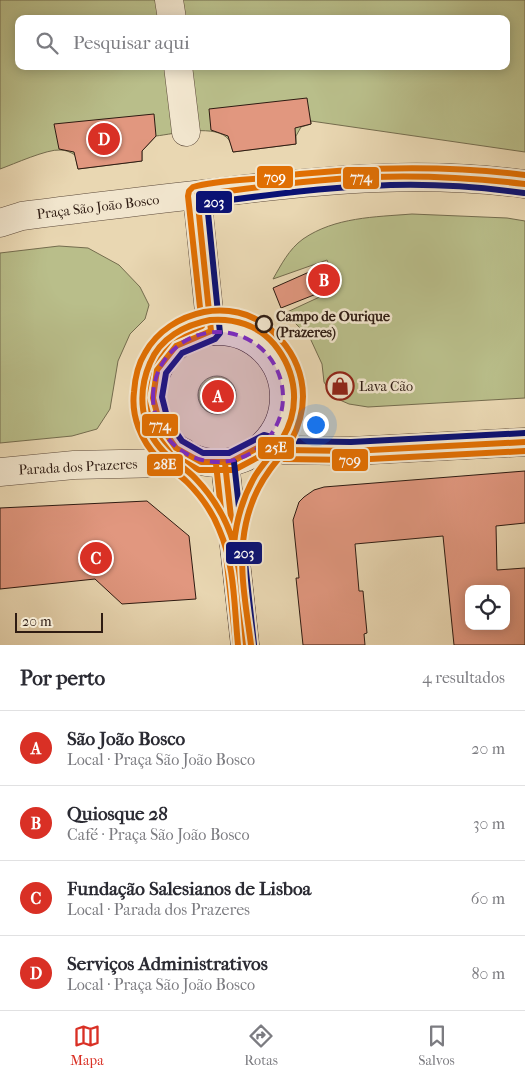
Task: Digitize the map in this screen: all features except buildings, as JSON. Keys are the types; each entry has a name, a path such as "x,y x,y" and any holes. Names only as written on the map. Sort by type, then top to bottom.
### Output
{"street":[{"path":"169,0 171,15"},
{"path":"178,70 186,132"},
{"name":"Praça São João Bosco","path":"0,223 22,216 326,180 395,176 488,179 525,184"},
{"path":"197,195 211,331"},
{"path":"211,331 226,331 254,340 265,350 281,375 284,389 284,404 277,425 265,444 253,453 240,459 225,463 203,461 183,452 171,443 162,432 152,404 152,389 162,361 183,340 211,331"},
{"path":"265,444 285,450 351,451 525,442"},
{"name":"Parada dos Prazeres","path":"0,472 74,465 164,463 183,452"},
{"path":"225,463 245,645"}],"highlighted area":[{"path":"226,331 254,340 265,350 281,375 284,404 274,432 253,453 240,459 210,463 196,459 171,443 156,418 153,389 162,361 183,340 197,334"}],"green space":[{"path":"0,0 525,0 525,152 311,121 311,124 301,127 296,136 296,144 233,152 230,141 223,135 215,132 195,131 156,136 142,151 142,161 78,169 75,155 68,151 54,150 0,169"},
{"path":"412,214 507,218 525,221 525,398 368,407 349,404 333,397 324,382 322,364 310,338 285,313 339,288 327,260 273,279 294,248 303,239 315,232 328,226 356,219"},
{"path":"59,246 88,248 119,265 140,287 149,305 145,319 130,334 118,361 110,409 97,429 72,436 0,443 0,253"},
{"path":"217,376 230,382 236,395 230,408 217,414 204,408 198,395 204,382"}],"transit line":[{"name":"709","path":"525,175 460,169 362,169 209,183 193,187 189,191 188,196 202,326 171,339 150,366 144,398 152,429 171,454 199,470 234,470 266,453 284,459 351,460 525,451"},
{"name":"774","path":"197,195 306,182 372,177 410,176 525,184"},
{"name":"203","path":"524,193 448,186 390,185 309,190 207,203 220,333 215,339 182,353 166,373 162,397 168,421 182,441 203,453 229,453 264,435 286,441 351,442 525,433"},
{"name":"774","path":"197,195 211,331"},
{"name":"28E","path":"238,645 231,571 224,543 216,522 192,487 161,461 147,444 138,428 133,401 137,371 143,357 156,338 170,326 186,317 212,311 238,312 254,318 269,328 281,340 297,366 303,395 298,426 289,445 261,483 246,523 243,538 242,569 251,645"},
{"name":"25E","path":"210,320 228,320 245,324 268,337 288,366 294,390 294,403 288,427 279,444 255,476 247,492 238,518 234,545 224,518 203,486 156,443 150,432 143,410 143,386 154,354 174,334 191,325 210,320"},
{"name":"774","path":"211,331 176,346 157,370 153,398 160,425 176,448 201,462 231,462 265,444"},
{"name":"774","path":"265,444 285,450 351,451 525,442"},
{"name":"203","path":"234,462 254,644"},
{"name":"774","path":"225,463 245,645"},
{"name":"709","path":"216,464 236,645"}],"place":[{"name":"Serviços Administrativos","path":"104,139"},
{"name":"Quiosque 28","path":"324,280"},
{"name":"Campo de Ourique (Prazeres)","path":"264,324"},
{"name":"Lava Cão","path":"340,386"},
{"name":"São João Bosco","path":"218,396"},
{"name":"Fundação Salesianos de Lisboa","path":"96,558"}]}
